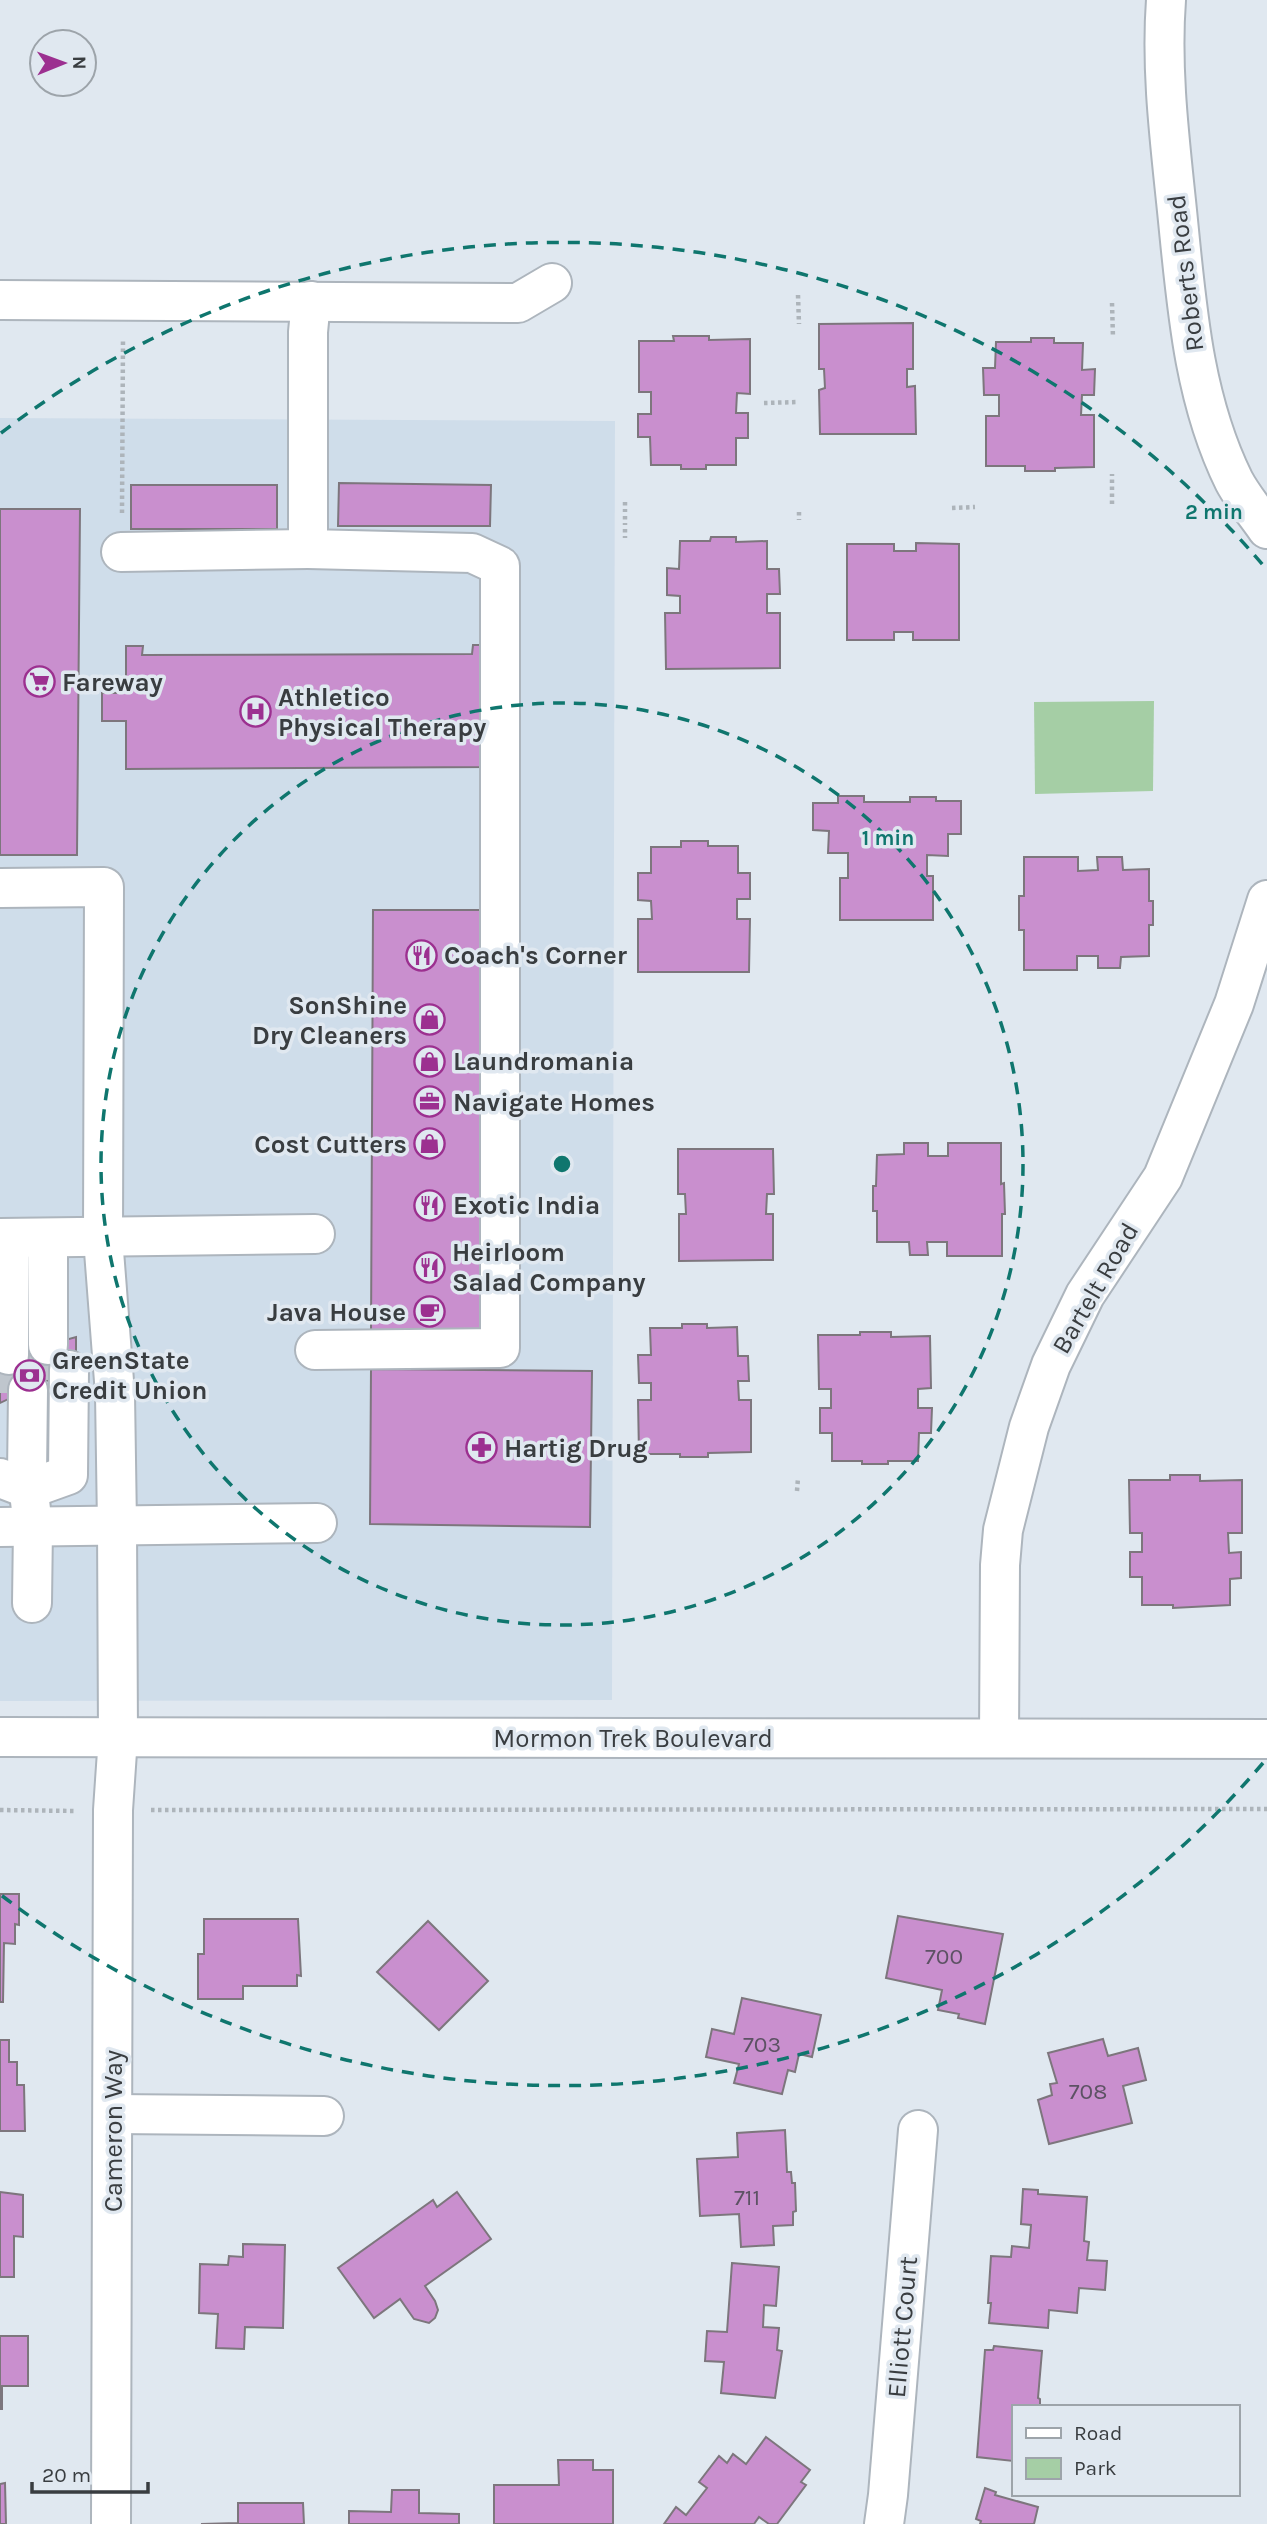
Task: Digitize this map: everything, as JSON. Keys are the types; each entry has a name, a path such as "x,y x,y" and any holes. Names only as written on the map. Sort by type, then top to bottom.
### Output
{"street":[{"name":"Roberts Road","path":"1166,0 1166,102 1190,328 1198,375 1212,424 1235,482 1267,529"},
{"path":"0,300 518,303 552,283"},
{"path":"308,549 308,332 311,302"},
{"path":"121,552 308,549 472,553 500,566 500,1348 315,1350"},
{"path":"0,888 104,887 43,1238 39,1366 9,1475 15,1483 17,1527 32,1603"},
{"name":"Bartelt Road","path":"999,1738 1003,1530 1029,1427 1051,1365 1084,1295 1163,1177 1234,1004 1267,900"},
{"path":"43,1238 314,1234"},
{"path":"15,1483 68,1475 39,1366 43,1238"},
{"name":"Cameron Way","path":"43,1238 115,1394 118,1737 113,1810 111,2524"},
{"path":"17,1527 317,1523"},
{"name":"Mormon Trek Boulevard","path":"0,1737 1267,1739"},
{"path":"113,2114 324,2116"},
{"name":"Elliott Court","path":"884,2524 918,2130"}],"path":[{"path":"798,295 799,324"},
{"path":"1112,303 1113,338"},
{"path":"121,552 123,333"},
{"path":"764,403 798,402"},
{"path":"1112,474 1112,503"},
{"path":"625,502 625,537"},
{"path":"952,508 975,507"},
{"path":"799,512 799,520"},
{"path":"797,1492 798,1478"},
{"path":"0,1810 1267,1809"}],"shaded area":[{"path":"0,418 615,421 612,1700 0,1701"}],"green space":[{"path":"1154,701 1153,791 1035,794 1034,702"}],"building":[{"path":"913,323 913,369 907,369 907,387 915,386 916,434 820,434 819,390 825,388 824,369 819,369 819,324"},
{"path":"673,336 709,336 709,340 750,339 750,394 737,393 736,413 748,413 748,438 736,438 736,465 706,465 706,469 681,469 681,465 651,465 650,437 638,437 638,414 651,414 651,392 639,392 639,341 674,341"},
{"path":"1031,338 1054,338 1054,343 1083,343 1082,370 1095,369 1094,395 1082,395 1081,415 1094,415 1094,467 1025,471 1025,466 986,466 986,416 999,416 999,395 984,395 983,368 995,368 996,342 1031,342"},
{"path":"339,483 491,485 490,526 338,526"},
{"path":"131,485 277,485 277,529 131,529"},
{"name":"Fareway","path":"0,509 80,509 77,855 0,855"},
{"path":"711,537 736,537 736,542 767,541 767,569 779,569 780,594 767,594 767,613 780,613 780,668 666,669 665,613 680,613 680,596 667,595 667,568 679,569 680,541 710,541"},
{"path":"916,543 959,544 959,640 913,640 913,632 894,632 894,640 847,640 847,544 894,544 894,551 916,551"},
{"path":"473,645 491,645 491,767 126,769 126,721 102,721 102,693 126,693 126,646 143,646 142,655 472,654"},
{"path":"838,796 864,796 864,802 910,802 910,797 961,801 961,834 948,834 948,856 927,855 927,876 933,876 933,920 840,920 840,878 848,878 848,853 828,853 829,831 813,830 813,803 838,803"},
{"path":"681,841 708,841 708,846 738,846 738,873 750,873 750,899 737,899 737,919 750,919 749,972 638,972 638,919 652,919 651,901 638,900 638,873 651,873 651,847 681,847"},
{"path":"1024,857 1078,857 1078,871 1098,870 1097,857 1122,857 1123,870 1149,869 1149,901 1153,901 1153,925 1149,925 1149,956 1121,957 1120,968 1098,968 1098,956 1077,956 1077,970 1024,970 1024,930 1019,930 1019,896 1024,896"},
{"path":"373,910 488,910 486,1335 371,1335"},
{"path":"904,1143 928,1143 928,1156 948,1156 948,1143 1001,1143 1001,1184 1004,1183 1005,1214 1002,1214 1002,1256 947,1256 947,1242 927,1242 928,1255 910,1255 909,1242 877,1242 877,1211 873,1211 873,1186 876,1186 877,1155 904,1154"},
{"path":"678,1149 773,1149 774,1194 767,1194 766,1214 773,1214 773,1260 679,1261 679,1214 686,1214 685,1194 678,1194"},
{"path":"682,1324 707,1324 707,1328 737,1327 738,1356 748,1356 749,1381 738,1381 739,1400 751,1400 751,1452 708,1453 708,1457 639,1454 638,1400 651,1400 651,1383 639,1383 638,1355 651,1355 650,1328 682,1328"},
{"path":"860,1332 891,1332 891,1337 930,1336 931,1388 918,1389 918,1408 932,1408 931,1433 919,1433 918,1461 862,1464 862,1461 832,1461 832,1433 820,1433 820,1408 831,1408 831,1389 819,1389 818,1335 860,1335"},
{"name":"GreenState Credit Union","path":"76,1337 76,1367 0,1403 0,1358"},
{"name":"Hartig Drug","path":"371,1369 592,1371 590,1527 370,1524"},
{"path":"1170,1475 1200,1475 1200,1481 1242,1480 1242,1533 1228,1533 1229,1553 1241,1552 1241,1578 1230,1579 1230,1605 1173,1608 1173,1605 1142,1605 1142,1577 1130,1577 1130,1552 1142,1552 1142,1533 1130,1533 1129,1480 1170,1480"},
{"path":"0,1894 19,1894 19,1925 15,1924 15,1944 4,1943 3,2002 0,2002"},
{"path":"898,1916 1003,1934 985,2024 958,2018 959,2014 938,2010 942,1990 886,1978"},
{"path":"204,1919 298,1919 301,1976 297,1975 297,1986 243,1986 243,1999 198,1999 198,1954 204,1954"},
{"path":"428,1921 488,1981 439,2030 377,1972"},
{"path":"742,1998 821,2015 812,2057 799,2054 795,2072 788,2070 782,2094 734,2083 739,2064 706,2057 712,2029 734,2034"},
{"path":"1103,2039 1108,2056 1138,2048 1146,2080 1123,2086 1132,2123 1049,2144 1038,2100 1052,2095 1050,2084 1057,2083 1048,2053"},
{"path":"0,2040 9,2040 9,2062 17,2062 17,2085 24,2085 25,2131 0,2131"},
{"path":"785,2130 787,2172 791,2172 792,2183 795,2183 796,2211 793,2212 793,2225 773,2226 774,2245 741,2247 739,2214 700,2216 697,2159 738,2157 737,2133"},
{"path":"1023,2189 1038,2190 1038,2194 1087,2197 1084,2241 1089,2242 1087,2260 1107,2261 1105,2290 1079,2288 1077,2313 1049,2310 1048,2328 989,2323 991,2256 1011,2257 1012,2246 1029,2248 1031,2225 1021,2224"},
{"path":"0,2192 23,2195 23,2237 14,2236 14,2277 0,2277"},
{"path":"457,2192 491,2239 425,2286 438,2310 429,2323 414,2319 400,2299 374,2318 338,2268 433,2200 437,2207"},
{"path":"243,2244 285,2245 283,2328 245,2327 244,2349 216,2348 218,2314 199,2313 200,2264 228,2265 229,2256 243,2257"},
{"path":"732,2263 779,2267 776,2306 764,2305 763,2327 779,2328 777,2350 782,2351 775,2398 721,2393 724,2362 705,2361 707,2331 727,2332"},
{"path":"0,2336 28,2336 28,2386 2,2386 2,2409 0,2409"},
{"path":"994,2346 1042,2351 1038,2398 1040,2405 1012,2405 1012,2461 977,2457 985,2350 993,2350"},
{"path":"766,2437 810,2470 801,2482 806,2485 777,2524 769,2524 759,2517 754,2524 664,2524 676,2507 686,2515 707,2488 699,2482 719,2456 727,2463 733,2454 746,2464"},
{"path":"558,2460 593,2460 593,2470 613,2470 613,2524 494,2524 494,2485 559,2485"},
{"path":"5,2483 6,2524 0,2524 0,2484"},
{"path":"985,2488 996,2492 995,2495 1038,2507 1034,2524 980,2524 981,2521 976,2519"},
{"path":"392,2490 419,2490 419,2513 459,2514 459,2524 349,2524 349,2511 391,2512"},
{"path":"238,2503 303,2503 304,2524 201,2524 238,2523"}],"tunnel":[{"path":"48,1345 48,1380"},
{"path":"9,1355 9,1399"}],"place":[{"name":"Fareway","path":"39,682"},
{"name":"Athletico Physical Therapy","path":"255,712"},
{"name":"Coach's Corner","path":"421,955"},
{"name":"SonShine Dry Cleaners","path":"430,1020"},
{"name":"Laundromania","path":"430,1061"},
{"name":"Navigate Homes","path":"430,1102"},
{"name":"Cost Cutters","path":"430,1144"},
{"name":"Exotic India","path":"430,1205"},
{"name":"Heirloom Salad Company","path":"429,1267"},
{"name":"Java House","path":"429,1312"},
{"name":"GreenState Credit Union","path":"29,1375"},
{"name":"Hartig Drug","path":"481,1448"}]}
